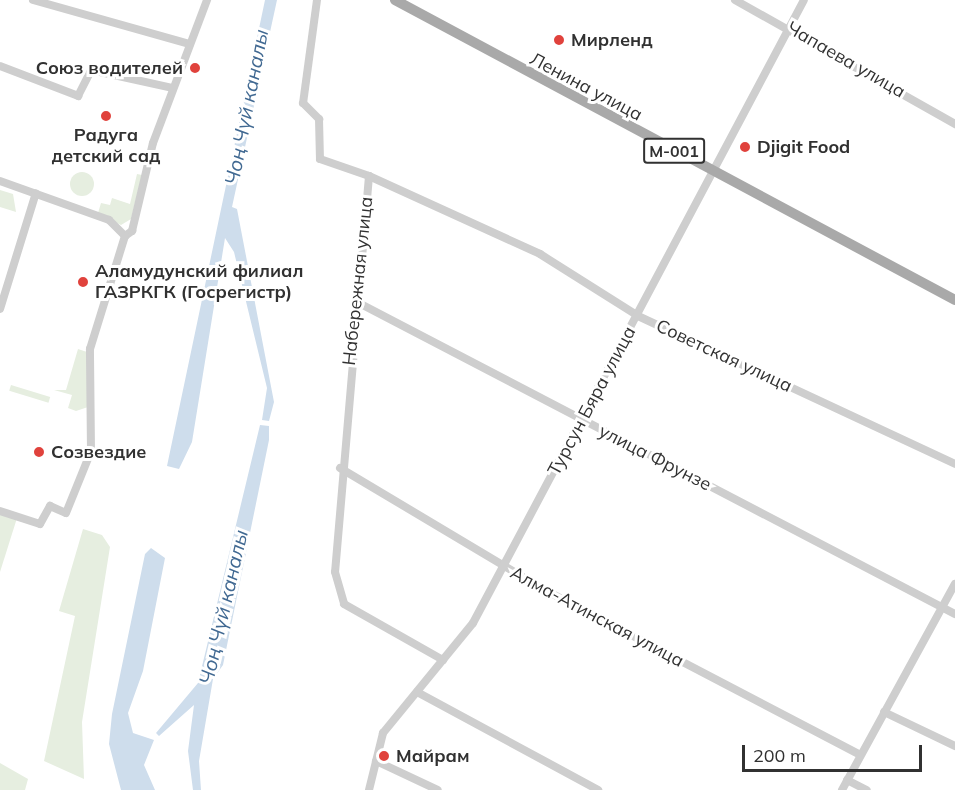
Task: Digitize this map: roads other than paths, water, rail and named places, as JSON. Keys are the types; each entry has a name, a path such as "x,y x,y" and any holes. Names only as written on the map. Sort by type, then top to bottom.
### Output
{"main road":[{"name":"Ленина улица","path":"395,0 955,300"}],"street":[{"path":"33,0 190,44"},
{"path":"0,511 40,524 50,506 66,513 92,451 90,349 129,233 172,88 207,0"},
{"name":"Набережная улица","path":"317,0 303,103 319,119 320,159 369,176 340,468 335,572 344,604 443,660"},
{"name":"Чапаева улица","path":"735,0 789,27 955,124"},
{"name":"Турсун Бяра улица","path":"369,790 383,733 473,623 584,421 804,0"},
{"path":"0,66 78,96 91,70 172,88"},
{"name":"Советская улица","path":"369,176 540,254 638,316 955,464"},
{"path":"0,181 109,220 129,233"},
{"path":"0,309 36,193"},
{"name":"улица Фрунзе","path":"355,301 955,614"},
{"name":"Алма-Атинская улица","path":"340,468 504,567 860,755"},
{"path":"842,790 955,584"},
{"path":"417,692 598,790"},
{"path":"884,712 955,746"},
{"path":"376,761 438,790"},
{"path":"847,780 867,790"}],"water":[{"name":"Чоң Чүй каналы","path":"265,0 277,0 232,207 237,209 274,402 269,421 262,420 267,388 234,252 225,238 192,442 179,469 167,466"},
{"name":"Чоң Чүй каналы","path":"260,425 269,426 269,440 223,665 213,679 199,761 201,790 193,790 188,751 194,705 159,736 156,733 198,683"},
{"path":"151,548 165,558 143,671 128,713 133,733 154,740 144,765 155,790 121,790 109,744 112,714 145,554"}],"place":[{"name":"Мирленд","path":"559,40"},
{"name":"Союз водителей","path":"195,68"},
{"name":"Радуга детский сад","path":"106,116"},
{"name":"Djigit Food","path":"745,147"},
{"name":"Аламудунский филиал ГАЗРКГК (Госрегистр)","path":"83,282"},
{"name":"Созвездие","path":"39,452"},
{"name":"Майрам","path":"384,756"}]}
